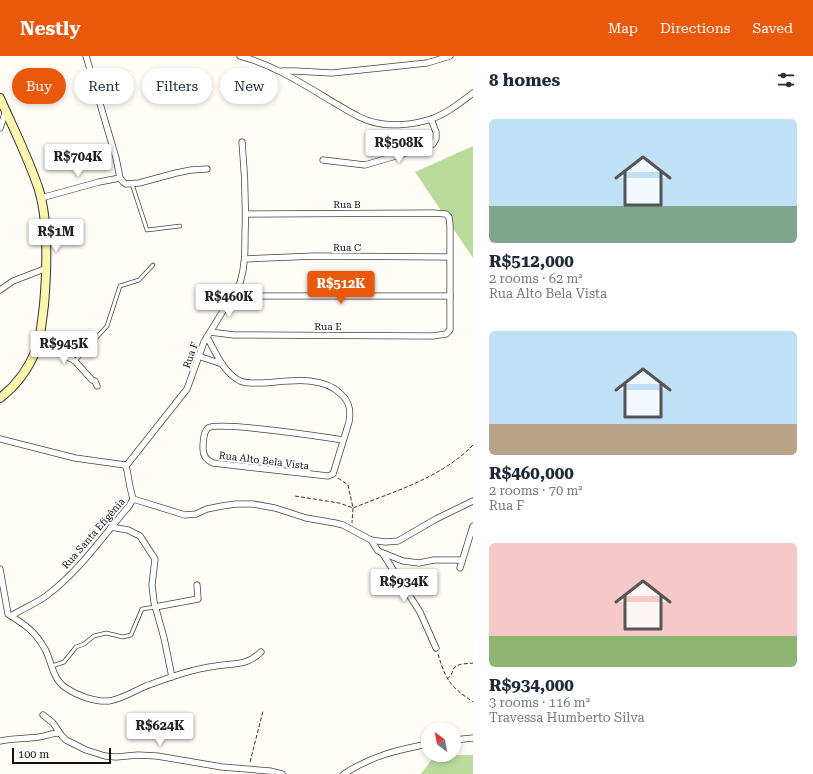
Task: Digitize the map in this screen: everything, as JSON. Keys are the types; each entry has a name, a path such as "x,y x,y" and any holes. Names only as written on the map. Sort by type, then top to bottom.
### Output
{"main road":[{"path":"0,98 33,175 41,198 46,237 47,268 41,328 38,341 28,367 13,387 0,398"}],"street":[{"path":"86,56 113,144 120,178 126,184 132,184 184,171 207,169"},
{"path":"240,56 281,71 362,119 376,123 399,125 431,119 441,115 473,93"},
{"path":"281,71 332,73 426,62 450,56"},
{"path":"0,128 6,110"},
{"path":"323,160 366,165 426,147 433,144 436,139 436,132 431,119"},
{"name":"Rua F","path":"126,466 187,389 198,356 240,283 245,259 246,214 246,181 242,142"},
{"path":"41,198 99,182 120,178"},
{"name":"Rua B","path":"246,214 441,213 447,215 450,226 449,257"},
{"name":"Rua C","path":"245,259 315,256 449,257"},
{"path":"232,296 450,296 449,257"},
{"path":"0,290 13,281 47,268"},
{"name":"Rua E","path":"209,335 433,336 446,334 450,330 451,324 450,296"},
{"path":"209,335 222,364 234,376 245,382 311,381 322,383 339,391 348,401 351,413 333,474"},
{"path":"38,341 75,361 92,380 95,381 97,386"},
{"path":"198,356 222,364"},
{"name":"Rua Alto Bela Vista","path":"333,474 328,476 213,463 206,459 204,455 205,432 209,428 224,426 343,440"},
{"path":"0,439 75,458 123,464 126,466"},
{"name":"Rua Santa Efigênia","path":"11,616 38,601 60,584 81,562 133,499 126,466"},
{"path":"133,499 185,515 196,514 207,509 222,506 253,504 275,508 306,518 335,523 371,540 385,542 398,541 436,519 473,501"},
{"path":"460,568 473,526"},
{"path":"111,527 128,530 140,536 155,559 152,585 155,607 172,677"},
{"path":"371,540 378,551 383,554 412,563 434,560 462,560"},
{"path":"383,554 420,612 436,648"},
{"path":"0,570 6,610 8,614 32,630 44,648 56,679 65,688 73,693 102,701 110,701 146,686 197,669 246,662 261,652"},
{"path":"155,607 198,599 198,585"},
{"path":"43,715 52,723 66,740 80,748 105,756 116,757 147,755 222,767 248,768 282,774"},
{"path":"0,742 22,738 41,737 52,733 59,733"},
{"path":"461,739 473,738"},
{"path":"344,774 366,761 382,754 421,746"}],"lane":[{"path":"132,184 147,230 180,226"},
{"path":"75,361 107,326 120,286 139,280 153,265"},
{"path":"52,666 64,662 76,648 94,636 106,633 123,637 131,635 142,609 155,607"}],"path":[{"path":"295,496 339,503 353,508 437,473 464,454 473,445"},
{"path":"333,474 348,485 353,508 352,530"},
{"path":"436,648 447,679 457,691 473,702"},
{"path":"447,679 452,675 454,668 458,665 473,663"},
{"path":"248,768 263,711"}],"green space":[{"path":"473,146 473,258 415,172"},
{"path":"461,755 473,755 473,774 421,774 430,762 461,762"}]}
